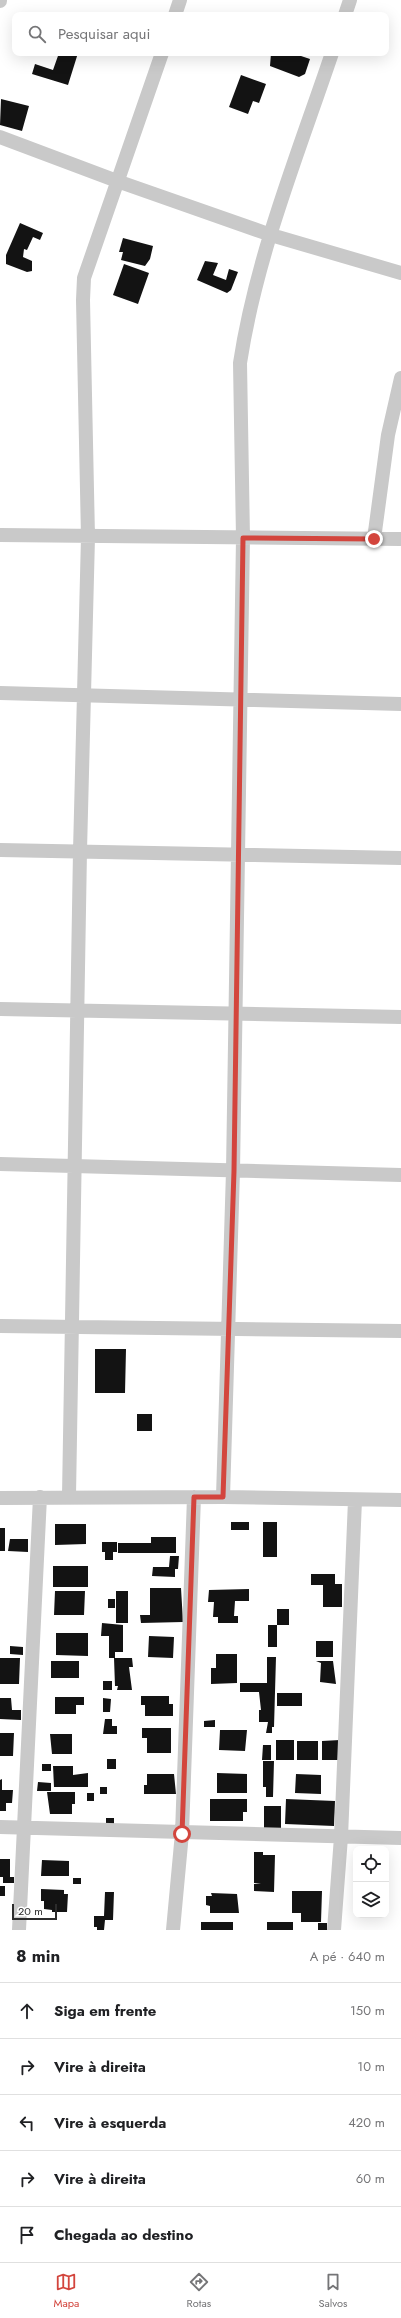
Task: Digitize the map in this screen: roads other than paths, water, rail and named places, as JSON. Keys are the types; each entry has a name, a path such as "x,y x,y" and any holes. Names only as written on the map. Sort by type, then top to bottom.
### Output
{"street":[{"path":"176,12 180,0"},
{"path":"346,12 350,0"},
{"path":"69,1496 80,850 88,537 83,363 84,278 161,56"},
{"path":"223,1497 234,1171 239,698 243,538 240,363 244,338 271,235 331,56"},
{"path":"0,137 117,181 271,235 401,273"},
{"path":"374,539 388,435 401,378"},
{"path":"0,536 401,539"},
{"path":"0,693 239,698 401,704"},
{"path":"0,850 80,850 401,858"},
{"path":"0,1009 235,1013 401,1018"},
{"path":"0,1164 75,1168 401,1175"},
{"path":"0,1326 401,1331"},
{"path":"0,1498 69,1496 401,1500"},
{"path":"19,1930 40,1497"},
{"path":"173,1930 182,1834 194,1497"},
{"path":"340,1930 334,1930 341,1837 355,1500"},
{"path":"0,1827 182,1834 401,1838"}]}
